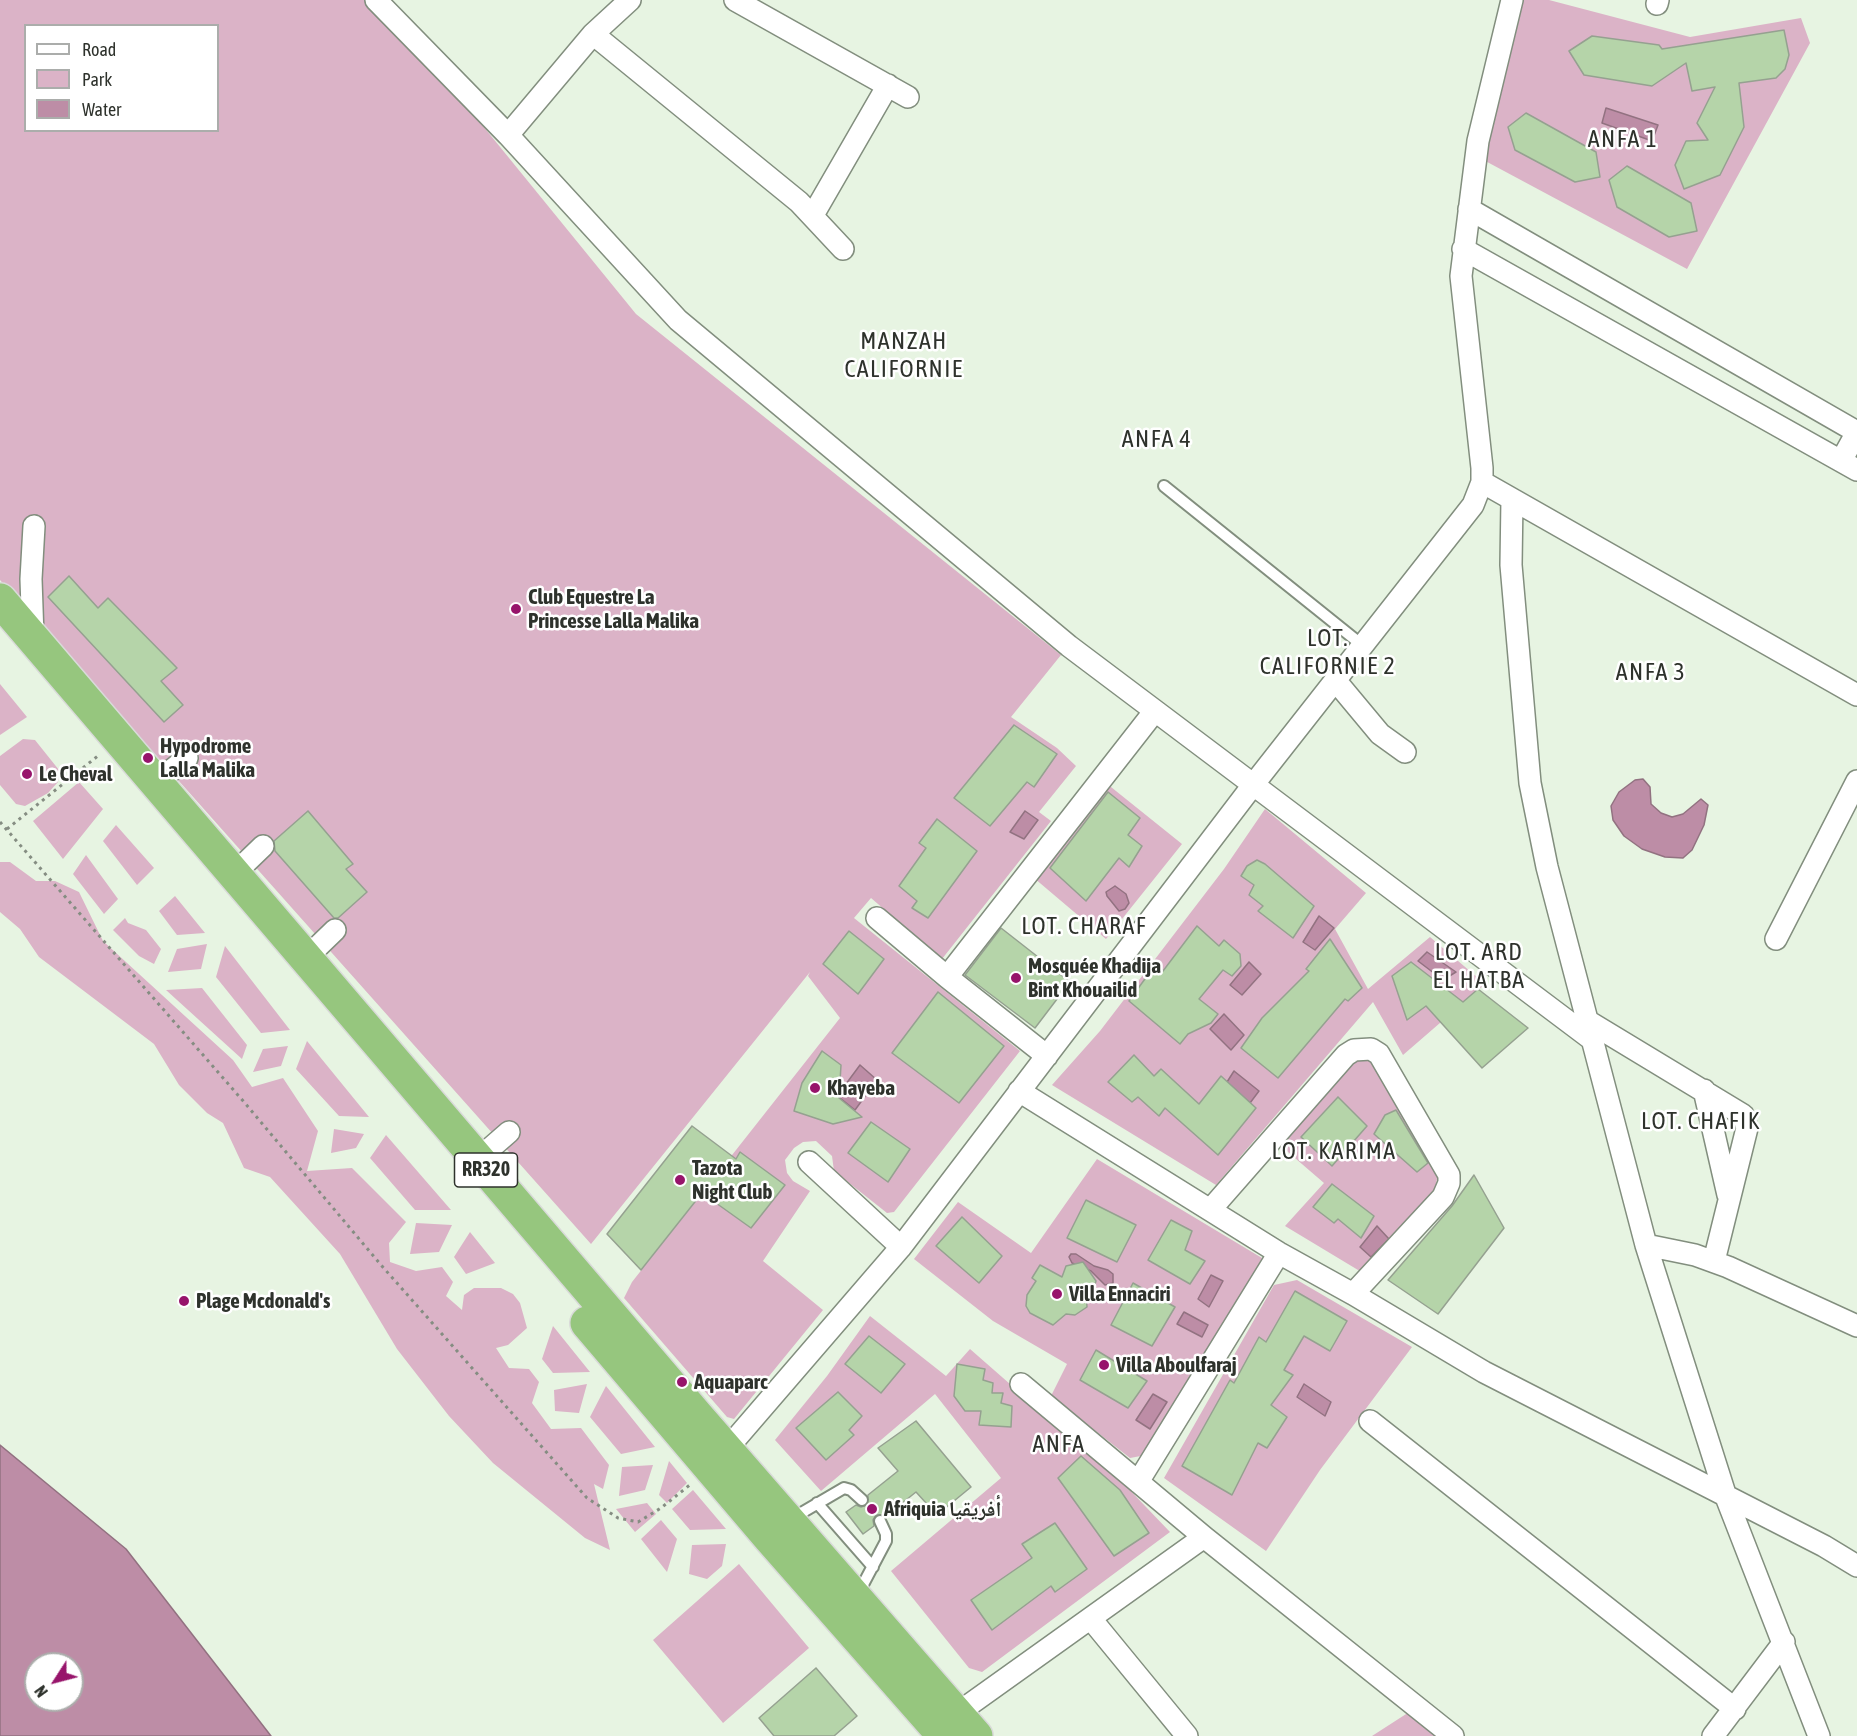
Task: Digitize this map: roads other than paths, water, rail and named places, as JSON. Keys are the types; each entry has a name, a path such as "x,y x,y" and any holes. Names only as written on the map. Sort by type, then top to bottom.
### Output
{"highway":[{"name":"RR320","path":"9,621 102,752 504,1207 718,1458 954,1728"},
{"name":"RR320","path":"9,621 158,782 478,1159 504,1207"}],"street":[{"path":"376,0 508,135 678,320 1063,641 1154,712 1588,1029 1736,1109 1746,1121 1714,1261"},
{"path":"508,135 593,34 630,0"},
{"path":"735,0 908,97"},
{"path":"718,1458 900,1247 1253,785 1466,517 1482,482 1462,288 1463,249 1478,141 1512,0"},
{"path":"593,34 813,215 843,249"},
{"path":"813,215 888,85"},
{"path":"1463,249 1849,465 1857,432 1469,209"},
{"path":"1482,482 1857,695"},
{"path":"1512,499 1511,565 1531,793 1588,1029 1646,1245 1726,1497 1819,1736"},
{"path":"9,621 31,579 34,526"},
{"path":"1335,680 1380,734 1405,752"},
{"path":"947,977 1154,712"},
{"path":"158,782 187,758"},
{"path":"1776,939 1857,781"},
{"path":"235,873 263,846"},
{"path":"877,918 1047,1056"},
{"path":"306,958 335,930"},
{"path":"1211,1209 1346,1055 1354,1050 1371,1049 1379,1054 1449,1175 1449,1183 1443,1197 1353,1293"},
{"path":"1704,1090 1729,1199"},
{"path":"1019,1091 1280,1253 1353,1293 1484,1372 1805,1536 1857,1566"},
{"path":"478,1159 509,1132"},
{"path":"809,1162 900,1247"},
{"path":"1646,1245 1714,1261 1857,1326"},
{"path":"1138,1482 1280,1253"},
{"path":"1021,1384 1204,1537 1453,1736"},
{"path":"1370,1421 1735,1709"},
{"path":"954,1728 1091,1619 1204,1537"},
{"path":"1091,1619 1187,1736"},
{"path":"1713,1736 1784,1642"}],"lane":[{"path":"1164,486 1362,645"},
{"path":"779,1528 844,1488 851,1490 862,1500"},
{"path":"817,1503 873,1568"},
{"path":"847,1606 873,1568 887,1537 880,1521"}],"water":[{"path":"1606,108 1658,125 1652,141 1602,123"},
{"path":"1643,779 1650,787 1651,804 1661,813 1672,817 1683,814 1701,799 1708,805 1704,825 1692,850 1683,858 1665,857 1642,849 1624,836 1613,820 1611,806 1619,792 1635,780"},
{"path":"1025,811 1038,820 1024,839 1010,832"},
{"path":"1115,886 1126,894 1129,903 1125,909 1119,911 1106,892"},
{"path":"1319,916 1334,928 1315,950 1303,942"},
{"path":"1427,952 1456,972 1443,980 1418,961"},
{"path":"1249,962 1261,974 1242,995 1230,985"},
{"path":"1224,1014 1244,1035 1231,1050 1210,1029"},
{"path":"860,1065 877,1080 855,1110 840,1098 840,1092"},
{"path":"1234,1071 1259,1091 1250,1103 1227,1082"},
{"path":"1377,1226 1389,1239 1371,1257 1360,1247"},
{"path":"1071,1254 1076,1254 1094,1266 1108,1270 1113,1274 1113,1283 1105,1285 1091,1271 1072,1263 1069,1257"},
{"path":"1211,1275 1223,1281 1209,1307 1198,1299"},
{"path":"1184,1312 1208,1325 1202,1337 1177,1324"},
{"path":"1304,1384 1331,1402 1325,1416 1297,1397"},
{"path":"1153,1394 1167,1402 1150,1429 1136,1420"},
{"path":"0,1445 126,1549 271,1736 0,1736"}],"place":[{"name":"Club Equestre La Princesse Lalla Malika","path":"516,609"},
{"name":"Hypodrome Lalla Malika","path":"148,758"},
{"name":"Le Cheval","path":"27,774"},
{"name":"Mosquée Khadija Bint Khouailid","path":"1016,978"},
{"name":"Khayeba","path":"815,1088"},
{"name":"Tazota Night Club","path":"680,1180"},
{"name":"Villa Ennaciri","path":"1057,1294"},
{"name":"Plage Mcdonald's","path":"184,1301"},
{"name":"Villa Aboulfaraj","path":"1104,1365"},
{"name":"Aquaparc","path":"682,1382"},
{"name":"Afriquia أفريقيا","path":"872,1509"}],"district":[{"name":"ANFA 1","path":"1623,139"},
{"name":"MANZAH CALIFORNIE","path":"904,355"},
{"name":"ANFA 4","path":"1157,439"},
{"name":"LOT. CALIFORNIE 2","path":"1328,652"},
{"name":"ANFA 3","path":"1651,672"},
{"name":"LOT. CHARAF","path":"1084,926"},
{"name":"LOT. ARD EL HATBA","path":"1479,966"},
{"name":"LOT. CHAFIK","path":"1701,1121"},
{"name":"LOT. KARIMA","path":"1334,1151"},
{"name":"ANFA","path":"1059,1444"}]}
